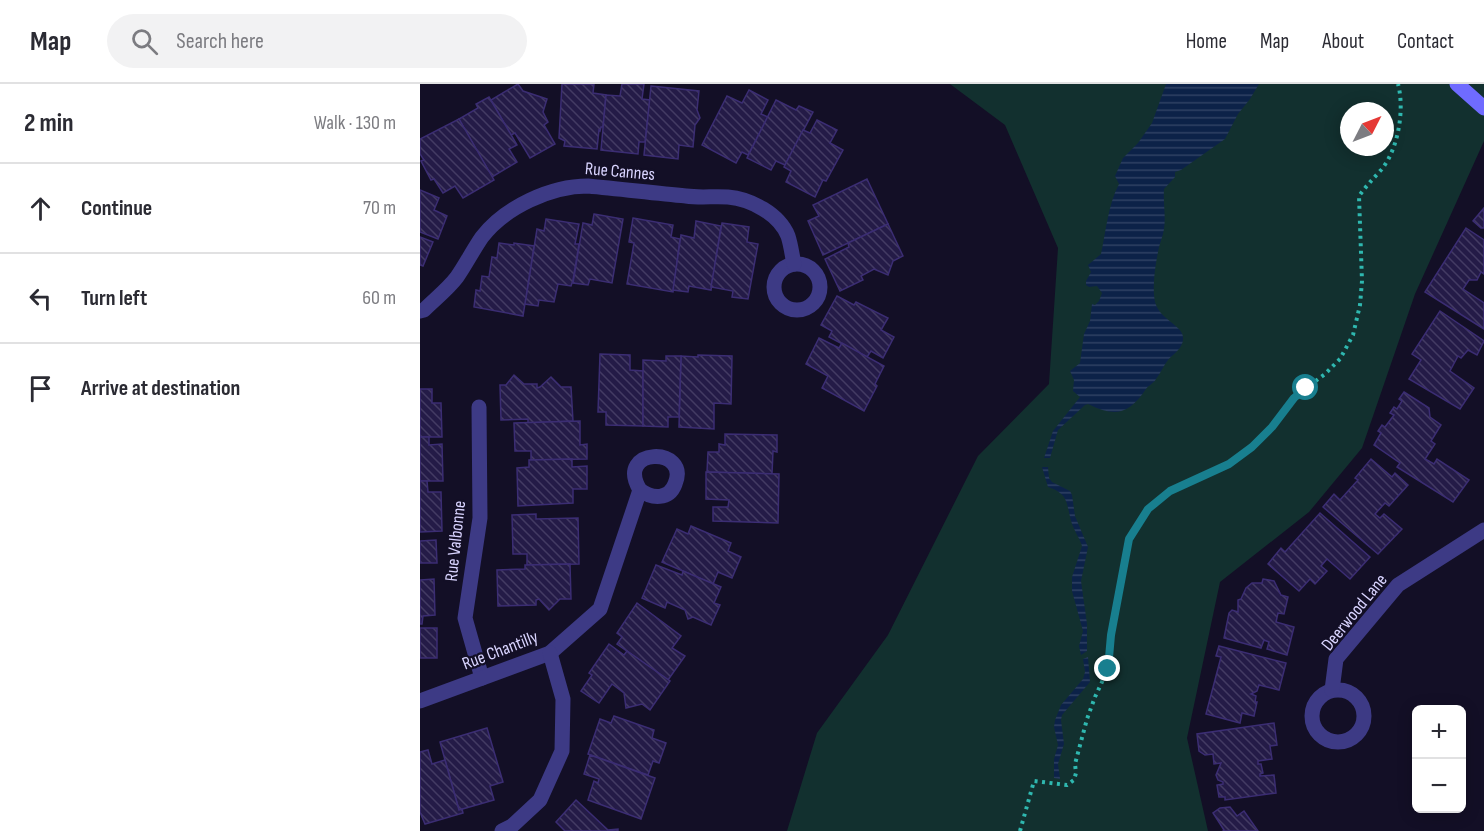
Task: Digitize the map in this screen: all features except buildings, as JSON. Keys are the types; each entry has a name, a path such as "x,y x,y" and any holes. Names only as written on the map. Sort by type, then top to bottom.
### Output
{"street":[{"path":"1457,84 1484,108"},
{"name":"Rue Cannes","path":"420,311 424,310 456,278 483,237 497,222 532,199 573,186 696,197 730,197 757,205 771,216 788,236 794,264"},
{"name":"Rue Valbonne","path":"479,407 480,518 465,618 482,678"},
{"name":"Rue Chantilly","path":"420,701 550,653 600,609 640,490"},
{"name":"Deerwood Lane","path":"1332,690 1336,659 1398,585 1484,530"},
{"path":"502,831 512,826 540,800 562,751 563,699 550,653"}],"path":[{"path":"1020,831 1034,781 1067,785 1074,780 1075,764 1087,720 1108,669 1111,635 1123,580 1125,557 1129,539 1137,525 1148,509 1170,491 1229,464 1252,447 1272,427 1294,398 1340,359 1353,335 1360,305 1362,281 1359,196 1382,170 1391,154 1400,113 1401,95 1398,84"}],"green space":[{"path":"950,84 1484,84 1484,141 1415,294 1362,448 1309,512 1220,582 1187,738 1208,831 787,831 817,733 888,635 978,456 1049,384 1058,248 1005,125"}],"water":[{"path":"1166,84 1259,84 1238,114 1225,139 1175,172 1175,177 1164,189 1165,224 1156,264 1154,296 1161,313 1182,333 1183,341 1155,380 1134,404 1114,412 1085,405 1058,430 1050,458 1044,458 1053,431 1080,397 1073,391 1074,380 1070,371 1080,363 1084,334 1090,321 1092,304 1095,305 1099,301 1102,293 1097,286 1086,285 1086,281 1091,272 1088,265 1101,254 1110,209 1119,184 1115,176 1123,158 1138,143 1152,123"},
{"path":"1042,467 1048,467 1049,478 1052,482 1070,491 1075,516 1088,547 1081,581 1087,624 1087,651 1081,655 1079,646 1083,631 1072,591 1072,577 1082,546 1072,524 1064,497 1048,487"},
{"path":"1088,657 1090,682 1062,715 1064,744 1058,764 1060,779 1054,778 1054,759 1058,745 1054,727 1055,720 1061,705 1083,679 1085,672 1083,659"}],"route":[{"path":"1108,669 1111,635 1129,539 1148,509 1170,491 1229,464 1252,447 1272,427 1294,398 1306,388"}]}
